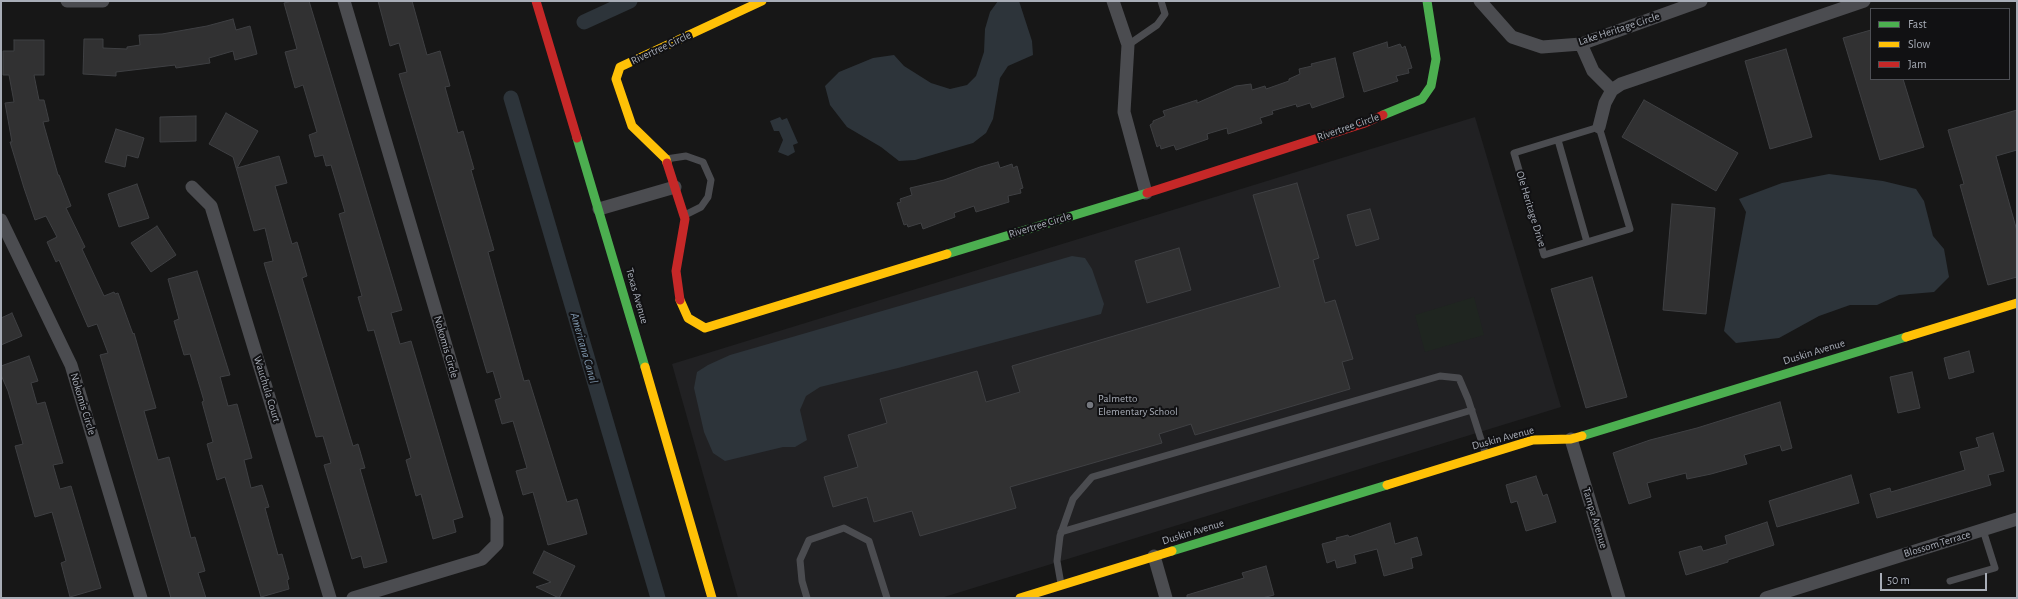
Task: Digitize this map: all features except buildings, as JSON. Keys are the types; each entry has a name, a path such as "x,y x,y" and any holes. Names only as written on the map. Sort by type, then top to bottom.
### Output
{"street":[{"path":"68,1 102,1"},
{"name":"Nokomis Circle","path":"344,1 497,518 497,544 482,559 353,598"},
{"name":"Texas Avenue","path":"536,1 599,209 712,598"},
{"name":"Rivertree Circle","path":"762,1 620,67 616,79 632,126 666,159 684,216 676,271 678,295 688,318 705,328 1365,123 1422,99 1431,86 1436,59 1426,1"},
{"path":"1113,1 1128,45 1124,112 1146,192"},
{"name":"Lake Heritage Circle","path":"1480,1 1512,37 1542,47 1581,44 1701,1"},
{"path":"1581,44 1593,71 1612,90 1621,84 1864,1"},
{"name":"Ole Heritage Drive","path":"1599,127 1604,103 1612,90"},
{"name":"Wauchula Court","path":"192,187 211,206 330,598"},
{"path":"599,209 675,187"},
{"name":"Nokomis Circle","path":"1,220 71,365 141,598"},
{"name":"Duskin Avenue","path":"1020,598 1533,440 1571,439 2017,303"},
{"name":"Tampa Avenue","path":"1571,439 1619,598"},
{"name":"Blossom Terrace","path":"1766,598 2017,519"},
{"path":"1154,556 1166,598"}],"lane":[{"path":"1128,45 1157,25 1165,14 1162,1"},
{"name":"Ole Heritage Drive","path":"1599,127 1630,229 1544,255 1514,153 1599,127"},
{"path":"1558,140 1587,242"},
{"path":"666,159 686,156 703,162 711,180 708,197 701,207 684,216"},
{"path":"1061,585 1057,561 1062,532 1073,499 1092,478 1440,376 1459,378 1472,410 1486,455"},
{"path":"1062,532 1472,410"},
{"path":"807,598 802,581 800,560 809,540 844,528 869,542 887,598"},
{"path":"1950,581 1995,568 1983,530"}],"shaded area":[{"path":"998,1 1019,1 1032,41 1033,55 1008,66 1000,78 993,119 986,133 973,143 915,160 899,161 881,147 847,127 830,105 825,86 839,72 873,58 894,55 904,66 931,83 950,89 967,85 976,76 984,52 985,29 990,12"},
{"path":"780,117 782,120 787,118 798,143 793,145 795,152 788,156 778,152 783,140 779,131 774,131 770,121"},
{"path":"1475,117 1561,407 941,598 738,598 672,364"},
{"path":"1829,174 1883,181 1916,189 1924,201 1933,236 1944,249 1949,277 1934,292 1899,295 1877,305 1850,305 1819,316 1779,338 1736,343 1724,331 1746,212 1739,199 1782,183"},
{"path":"1072,256 1085,258 1092,269 1104,304 1101,314 898,368 820,387 806,396 800,410 807,440 795,447 783,447 725,461 713,453 704,432 694,388 697,372 708,365 730,355"},
{"path":"1474,297 1484,335 1425,352 1415,315"}],"waterway":[{"path":"584,22 630,1"},
{"name":"Americana Canal","path":"511,98 658,598"}],"traffic: fast":[{"path":"1383,115 1422,99 1431,86 1436,59 1427,1"},
{"path":"577,138 645,367"},
{"path":"947,254 1147,193"},
{"path":"1582,436 1906,337"},
{"path":"1172,551 1387,485"}],"traffic: slow":[{"path":"667,163 666,159 632,126 616,79 620,67 762,1"},
{"path":"680,300 688,318 705,328 947,254"},
{"path":"1906,337 2017,303"},
{"path":"645,367 712,598"},
{"path":"1387,485 1533,440 1571,439 1582,436"},
{"path":"1020,598 1172,551"}],"traffic: jam":[{"path":"536,1 577,138"},
{"path":"1147,193 1365,123 1383,115"},
{"path":"667,163 685,219 676,271 680,300"}],"place":[{"name":"Palmetto Elementary School","path":"1090,405"}]}
